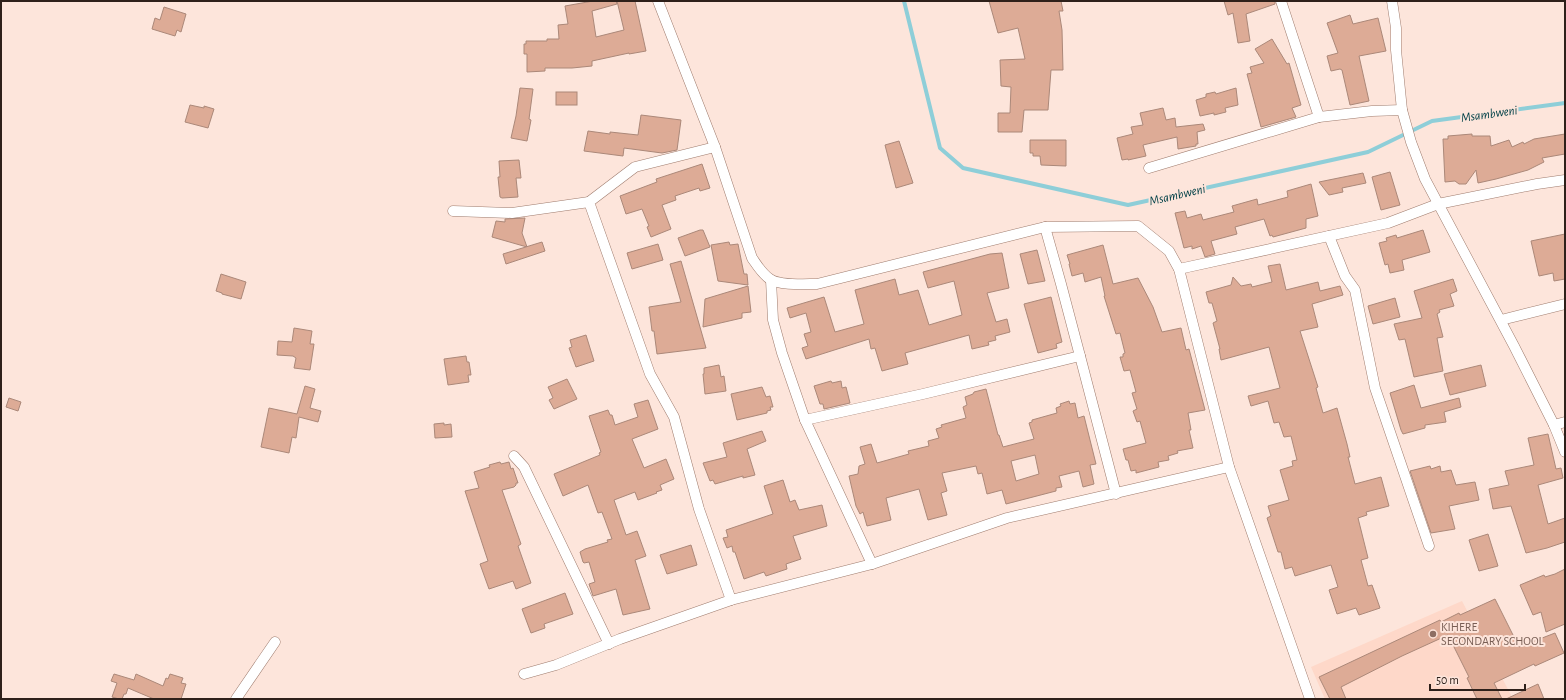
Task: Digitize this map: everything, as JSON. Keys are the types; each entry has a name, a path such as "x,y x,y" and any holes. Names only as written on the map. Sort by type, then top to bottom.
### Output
{"street":[{"path":"658,1 715,147 752,258 761,271 771,280 791,284 817,284 1044,227 1138,226 1169,251 1179,269 1229,467 1310,699"},
{"path":"1281,1 1319,117"},
{"path":"1392,1 1396,28 1396,50 1402,110 1411,142 1425,179 1501,320 1554,425 1565,452"},
{"path":"1149,168 1319,117 1372,111 1402,110"},
{"path":"453,211 512,213 589,202 635,167 715,147"},
{"path":"1179,269 1388,223 1438,204 1565,180"},
{"path":"589,202 650,374 674,417 699,509 731,600"},
{"path":"1044,227 1061,284 1116,494"},
{"path":"1329,236 1345,276 1355,290 1375,388 1429,546"},
{"path":"771,280 773,320 782,353 805,420 872,564"},
{"path":"1501,320 1565,304"},
{"path":"805,420 915,396 1080,356"},
{"path":"1554,425 1565,422"},
{"path":"514,456 524,467 609,644"},
{"path":"524,674 556,665 609,644 731,600 872,564 1007,518 1229,467"},
{"path":"236,699 275,642"}],"shaded area":[{"name":"KIHERE SECONDARY SCHOOL","path":"1462,601 1513,699 1325,699 1311,667"}],"building":[{"path":"593,1 616,1 617,4 592,11 596,37 624,30 617,1 635,1 646,51 592,61 592,66 545,68 545,71 527,72 527,54 524,54 524,44 526,44 526,41 547,41 547,39 559,39 558,25 568,24 565,6"},
{"path":"989,1 1061,1 1063,11 1059,11 1062,30 1063,70 1051,70 1048,110 1024,110 1022,132 998,132 998,113 1010,113 1011,87 1001,86 1000,60 1025,59 1018,28 998,33"},
{"path":"1224,1 1275,1 1275,4 1246,14 1250,41 1238,43 1233,13 1228,15"},
{"path":"164,7 186,14 181,32 177,30 175,36 152,29 155,18 160,20"},
{"path":"1350,15 1353,24 1378,18 1386,51 1359,56 1369,101 1350,105 1342,70 1331,71 1327,56 1338,53 1327,23"},
{"path":"1272,39 1287,64 1289,63 1301,105 1292,108 1296,117 1261,127 1247,74 1252,73 1250,67 1264,63 1255,49"},
{"path":"520,88 533,89 529,119 531,120 527,141 511,138"},
{"path":"1236,88 1238,105 1225,108 1226,112 1200,116 1196,100 1206,97 1206,94 1215,92 1216,94"},
{"path":"556,92 577,92 577,105 556,105"},
{"path":"190,105 204,108 204,106 214,109 208,128 185,122"},
{"path":"1163,108 1166,120 1175,118 1176,127 1203,124 1205,130 1197,132 1198,144 1196,144 1196,146 1178,149 1177,137 1143,145 1146,156 1122,160 1117,138 1133,134 1131,127 1143,125 1140,113"},
{"path":"641,115 681,120 677,150 662,153 624,148 623,156 584,151 588,131 610,134 610,132 638,135"},
{"path":"1472,134 1472,136 1490,136 1491,146 1509,140 1512,147 1523,142 1524,144 1534,139 1565,134 1565,154 1542,158 1544,162 1528,170 1496,179 1478,183 1476,170 1466,184 1459,184 1455,181 1445,182 1443,139 1448,139 1448,136"},
{"path":"1030,140 1066,140 1066,166 1041,165 1040,156 1033,156 1033,153 1030,153"},
{"path":"899,141 913,183 896,188 885,145"},
{"path":"519,160 521,178 516,178 518,197 502,198 500,197 498,177 500,177 499,161"},
{"path":"702,164 710,188 700,191 699,188 675,196 676,200 662,205 671,229 651,237 647,227 649,226 642,209 626,214 620,196 657,182 656,179"},
{"path":"1390,172 1400,205 1381,210 1372,177"},
{"path":"1363,173 1366,183 1342,188 1343,192 1329,195 1319,182"},
{"path":"1311,184 1318,216 1306,219 1306,228 1273,237 1272,235 1270,236 1264,219 1235,227 1237,234 1211,241 1215,254 1205,257 1201,246 1192,249 1192,246 1184,248 1175,213 1185,211 1187,218 1201,214 1203,220 1234,212 1232,206 1257,199 1258,205 1288,197 1287,191"},
{"path":"525,218 522,233 527,247 492,237 496,221 505,222 505,219"},
{"path":"703,230 710,247 685,256 678,238"},
{"path":"1423,230 1430,252 1402,260 1404,270 1390,273 1388,264 1385,265 1379,243 1387,241 1386,238 1396,235 1397,238"},
{"path":"1565,234 1565,279 1554,281 1553,273 1539,276 1531,241"},
{"path":"542,242 545,251 506,264 503,254"},
{"path":"729,242 730,245 738,244 744,274 747,274 748,285 718,281 711,245"},
{"path":"658,244 663,260 632,269 627,253"},
{"path":"1103,245 1113,284 1138,278 1153,307 1162,332 1181,328 1186,350 1189,349 1205,410 1188,413 1191,430 1189,430 1193,448 1177,451 1178,453 1168,456 1169,460 1158,462 1159,467 1136,473 1136,470 1131,471 1123,449 1146,443 1140,421 1137,422 1133,411 1137,409 1132,393 1136,392 1130,370 1124,371 1120,357 1123,357 1123,354 1125,353 1120,333 1116,334 1104,296 1101,277 1085,282 1083,273 1072,276 1067,255"},
{"path":"1037,250 1045,281 1028,284 1020,254"},
{"path":"1002,253 1009,288 987,293 996,322 1007,319 1010,332 995,336 996,340 988,342 989,345 972,349 969,335 905,353 908,364 882,371 875,348 871,349 869,339 806,359 802,348 808,346 804,334 811,332 806,313 790,318 787,308 824,297 835,332 864,324 855,290 895,279 899,295 918,290 929,325 962,315 954,281 928,288 923,272 990,254"},
{"path":"681,261 706,348 657,354 649,307 681,302 670,264"},
{"path":"1280,264 1286,290 1318,282 1320,291 1340,286 1343,295 1312,304 1318,327 1300,331 1318,387 1316,388 1323,413 1337,408 1347,444 1350,457 1348,457 1355,484 1381,477 1389,506 1366,512 1367,515 1358,518 1368,558 1361,560 1368,586 1372,585 1380,608 1359,615 1356,608 1337,614 1329,590 1338,587 1331,565 1295,576 1292,567 1285,569 1281,552 1278,552 1267,518 1271,516 1268,506 1289,500 1280,470 1293,466 1292,461 1297,460 1291,436 1284,437 1279,422 1274,423 1268,401 1251,406 1248,396 1280,388 1269,347 1221,360 1220,349 1213,323 1217,321 1212,303 1209,303 1206,292 1231,285 1233,277 1241,286 1251,284 1252,287 1272,282 1268,266"},
{"path":"221,274 246,282 241,299 216,291"},
{"path":"1453,279 1457,291 1450,294 1454,306 1439,310 1440,312 1437,314 1443,337 1437,338 1443,371 1414,377 1405,339 1399,340 1394,324 1422,318 1414,291"},
{"path":"748,286 751,312 742,313 742,318 703,327 705,299"},
{"path":"1051,297 1062,342 1056,344 1057,348 1038,353 1024,304"},
{"path":"1395,298 1400,317 1373,324 1368,306"},
{"path":"294,328 312,331 310,344 314,344 310,370 294,368 296,358 293,356 277,355 278,341 292,342"},
{"path":"586,335 594,361 576,367 569,348 572,347 570,340"},
{"path":"466,356 467,362 469,362 471,375 468,375 469,382 448,385 444,359"},
{"path":"719,365 721,377 724,376 726,391 705,394 703,374 704,368"},
{"path":"1481,365 1486,386 1450,395 1444,374"},
{"path":"567,379 577,399 554,409 549,400 553,398 548,387"},
{"path":"831,381 832,383 841,381 842,388 846,387 850,403 824,409 823,404 820,404 814,386"},
{"path":"1414,385 1421,408 1459,398 1461,407 1444,412 1446,422 1425,425 1425,428 1403,434 1390,393"},
{"path":"305,386 315,389 310,408 321,411 318,422 299,417 296,438 292,437 289,453 261,447 269,408 297,414"},
{"path":"762,387 766,397 770,396 773,407 770,407 771,410 767,411 767,413 737,420 731,394"},
{"path":"986,389 998,435 1003,447 1034,439 1029,423 1032,422 1032,420 1057,413 1056,408 1061,406 1060,404 1069,401 1070,404 1075,403 1078,418 1084,416 1096,464 1090,465 1094,484 1083,487 1079,471 1059,476 1062,487 1056,488 1056,491 1006,504 1002,490 987,494 982,473 978,474 976,466 942,473 947,491 941,493 947,515 928,520 919,489 886,498 891,520 867,526 863,512 860,514 856,506 849,476 858,474 859,466 865,464 860,447 871,444 877,463 909,454 908,451 929,446 928,441 939,438 936,429 942,427 941,425 966,418 963,407 967,405 965,397 973,394 974,392","holes":["1035,455 1039,474 1016,481 1011,461"]},
{"path":"9,398 21,402 18,411 6,407"},
{"path":"648,400 658,429 632,439 644,468 666,459 674,479 660,485 662,490 656,492 657,493 638,500 635,492 614,500 626,535 637,531 646,556 635,560 650,609 623,615 616,589 593,596 589,584 595,582 589,562 583,562 580,552 608,542 607,540 612,539 602,512 598,513 588,485 563,496 554,474 600,455 599,453 601,452 589,416 608,410 610,415 612,415 615,425 638,417 634,404"},
{"path":"444,423 444,425 451,424 452,437 435,438 434,424"},
{"path":"762,431 766,441 747,449 755,475 743,478 743,476 715,484 713,480 710,481 703,463 727,457 723,443"},
{"path":"1548,434 1556,469 1561,468 1563,478 1538,485 1548,524 1565,518 1565,542 1526,553 1511,506 1493,509 1489,489 1509,485 1505,471 1534,465 1528,438"},
{"path":"500,462 501,464 509,462 511,469 513,468 518,483 516,483 514,487 502,490 521,544 518,546 531,583 516,589 513,581 489,589 480,564 488,561 465,491 479,488 474,472"},
{"path":"1430,466 1431,469 1440,466 1441,472 1451,470 1456,485 1475,482 1479,500 1449,506 1455,529 1431,533 1410,471"},
{"path":"783,480 790,502 795,500 799,510 822,505 827,526 793,536 801,559 786,564 787,569 766,576 764,572 744,579 732,546 727,548 723,538 728,537 726,530 773,514 764,486"},
{"path":"1488,534 1498,566 1479,571 1469,540"},
{"path":"691,545 697,565 667,574 660,555"},
{"path":"1565,569 1565,624 1546,632 1541,612 1533,615 1520,585 1544,575 1545,577"},
{"path":"565,593 573,614 544,624 545,628 531,633 522,609"},
{"path":"1495,599 1519,647 1555,633 1564,653 1535,666 1534,664 1494,683 1502,699 1477,699 1467,678 1469,677 1448,635 1402,656 1341,687 1346,699 1330,699 1319,677 1440,620 1441,622 1459,613 1460,615"},
{"path":"114,674 134,680 136,674 163,686 166,678 168,679 170,674 183,678 181,683 186,684 181,699 154,699 128,688 122,699 119,699 112,697 117,683 111,681"},
{"path":"1538,684 1544,699 1506,699"}],"waterway":[{"name":"Msambweni","path":"904,1 940,148 963,168 1128,205 1368,152 1432,121 1565,103"}],"place":[{"name":"KIHERE SECONDARY SCHOOL","path":"1433,634"}]}
